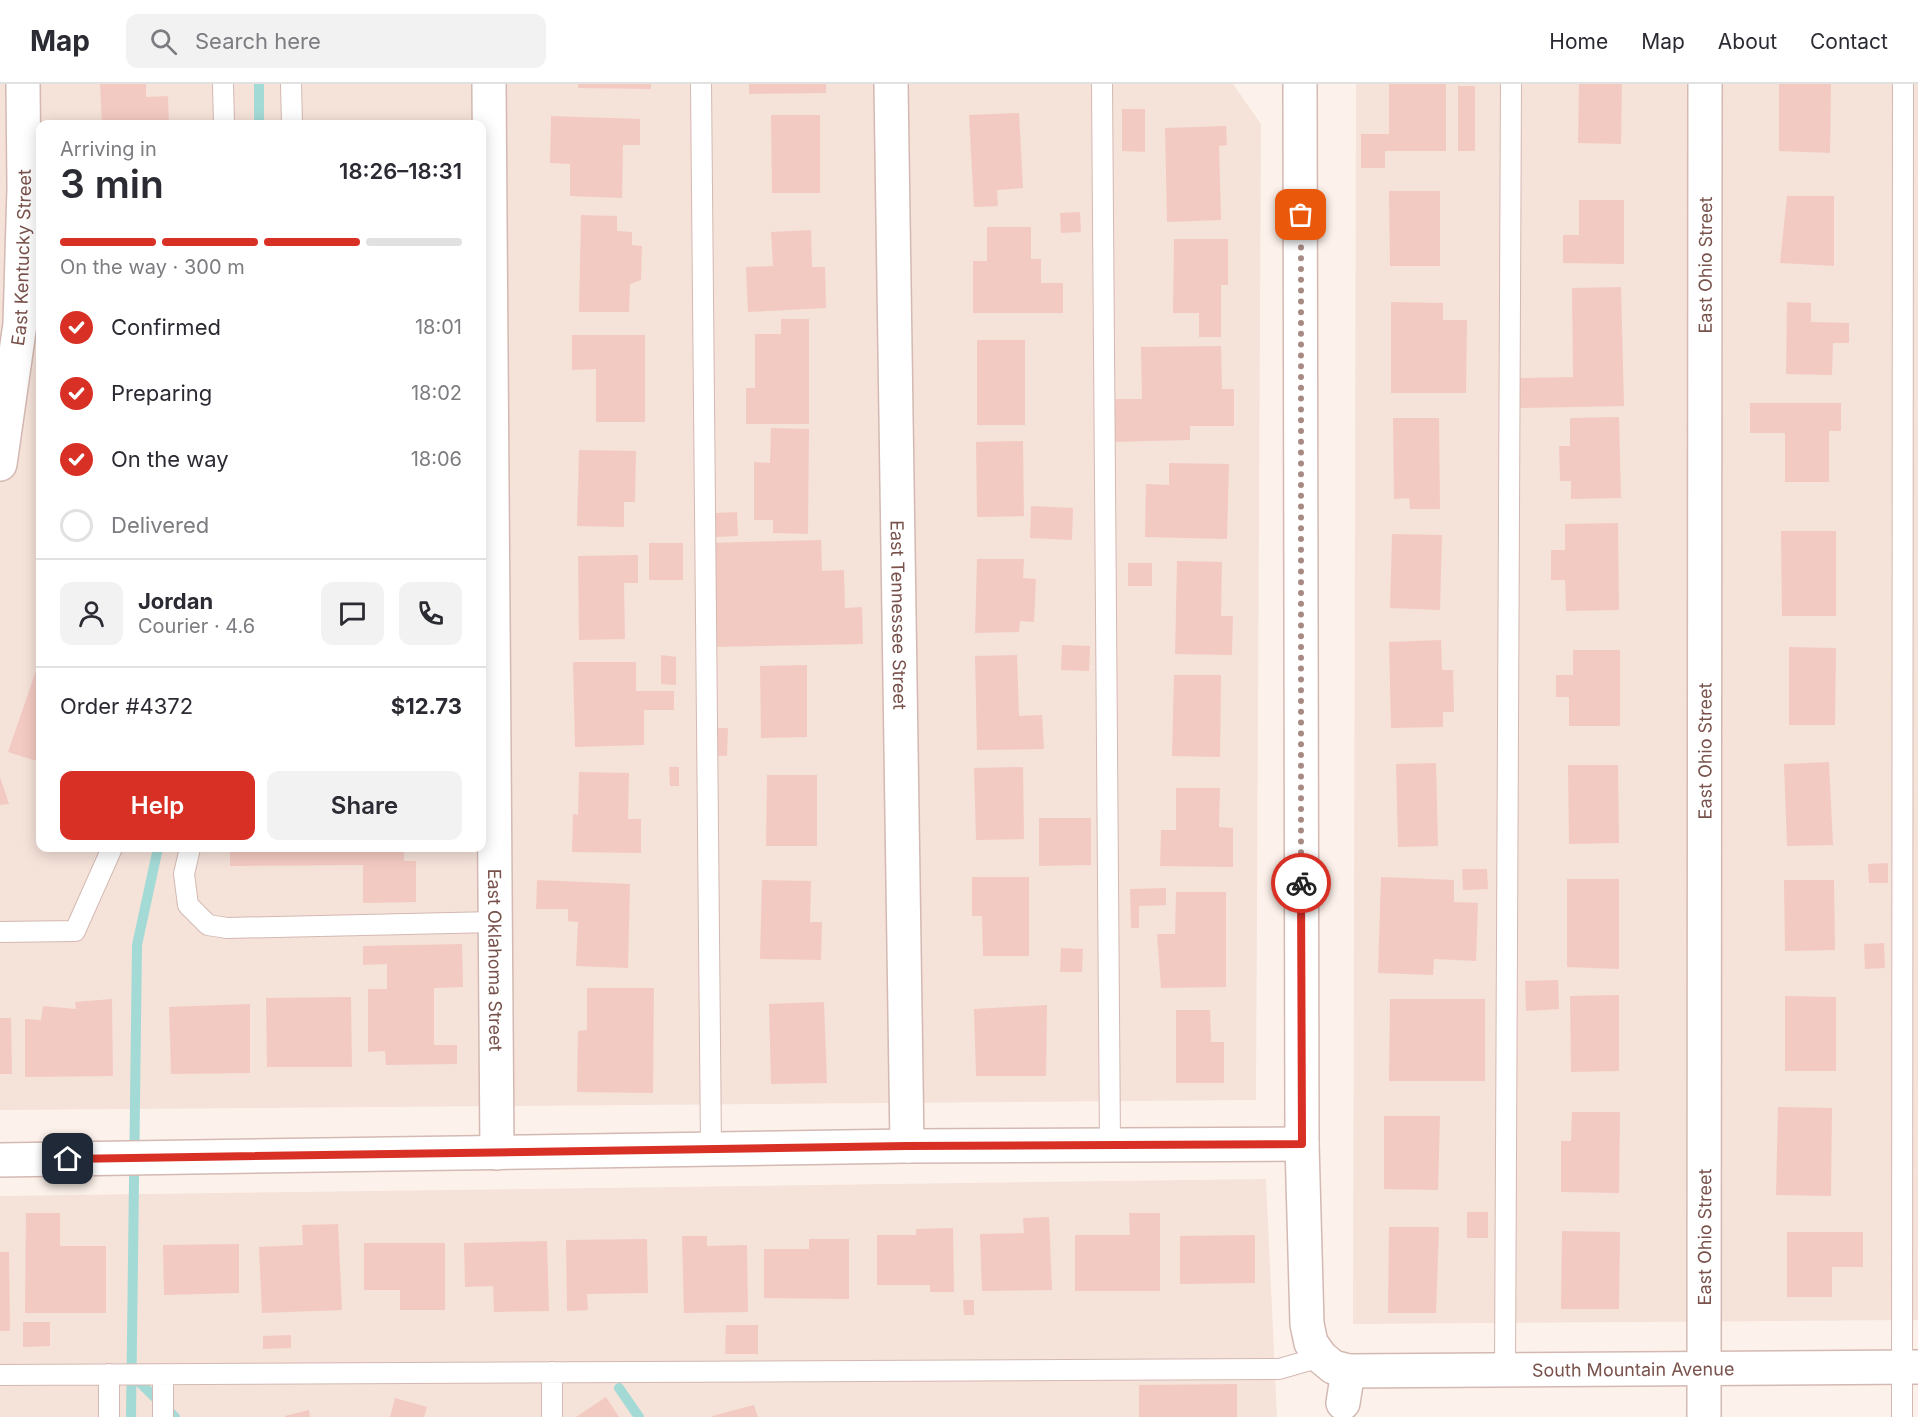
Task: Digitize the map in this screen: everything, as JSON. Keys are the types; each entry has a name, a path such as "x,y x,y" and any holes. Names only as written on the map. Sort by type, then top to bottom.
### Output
{"street":[{"name":"East Kentucky Street","path":"0,464 20,324 24,188 23,84"},
{"name":"East Oklahoma Street","path":"489,84 497,1153"},
{"name":"East Tennessee Street","path":"891,84 907,1146"},
{"path":"1300,84 1302,1144 1306,1318 1311,1343 1335,1364 1343,1403"},
{"name":"East Ohio Street","path":"1704,1417 1706,84"},
{"path":"0,1160 907,1146 1302,1144"},
{"name":"South Mountain Avenue","path":"1335,1364 1537,1371 1911,1367"}],"lane":[{"path":"223,84 224,120"},
{"path":"291,84 292,120"},
{"path":"701,84 711,1149"},
{"path":"1102,84 1110,1145"},
{"path":"1505,1370 1511,84"},
{"path":"1902,1417 1911,1367 1903,84"},
{"path":"0,932 75,931 110,852"},
{"path":"189,852 184,874 188,905 208,924 227,928 495,922"},
{"path":"0,1375 1279,1369 1335,1364"},
{"path":"552,1372 552,1417"},
{"path":"109,1374 109,1417"},
{"path":"163,1374 163,1417"}],"shaded area":[{"path":"0,84 1233,84 1261,124 1256,1100 0,1110"},
{"path":"1356,84 1918,84 1918,1320 1353,1324"},
{"path":"1266,1179 1277,1417 0,1417 0,1196"}],"building":[{"path":"100,84 146,84 146,97 168,96 169,120 102,120"},
{"path":"578,84 651,84 651,89 578,88"},
{"path":"749,84 826,84 826,93 749,94"},
{"path":"1389,84 1446,84 1446,151 1385,151 1385,168 1361,168 1361,134 1389,134"},
{"path":"1579,84 1622,84 1621,144 1578,143"},
{"path":"1779,84 1831,84 1830,153 1779,151"},
{"path":"1458,86 1475,86 1475,151 1458,151"},
{"path":"1122,109 1145,109 1145,152 1122,151"},
{"path":"1019,113 1023,188 997,190 998,206 974,207 969,115"},
{"path":"771,115 820,115 820,193 772,193"},
{"path":"551,116 640,119 640,145 623,145 622,198 570,196 570,164 550,163"},
{"path":"1226,126 1227,145 1219,146 1221,220 1167,222 1165,128"},
{"path":"1389,191 1440,191 1440,266 1390,266"},
{"path":"1787,196 1834,196 1834,266 1780,263"},
{"path":"1579,200 1624,200 1624,264 1563,263 1563,235 1579,235"},
{"path":"1080,212 1081,232 1061,233 1060,213"},
{"path":"581,215 617,216 617,231 632,232 632,245 642,246 641,280 630,284 629,312 579,312"},
{"path":"987,227 1031,227 1031,259 1041,259 1041,283 1063,283 1063,313 973,313 973,261 987,261"},
{"path":"811,230 812,267 825,267 826,308 748,312 746,267 773,266 771,232"},
{"path":"1174,239 1228,239 1228,285 1221,285 1221,337 1199,337 1199,313 1173,313"},
{"path":"1621,287 1624,406 1518,408 1517,378 1573,377 1572,288"},
{"path":"1391,302 1443,303 1443,320 1467,320 1466,393 1391,393"},
{"path":"1787,302 1811,303 1811,322 1849,323 1849,343 1833,343 1832,375 1786,374"},
{"path":"781,319 809,319 809,424 746,424 746,388 755,388 755,334 781,334"},
{"path":"572,335 645,335 645,422 596,422 596,369 572,370"},
{"path":"977,340 1025,340 1025,425 977,425"},
{"path":"1221,346 1222,389 1234,389 1234,426 1190,426 1190,440 1111,442 1110,399 1142,399 1141,347"},
{"path":"1750,403 1841,403 1841,431 1829,431 1829,482 1785,482 1785,433 1750,433"},
{"path":"1619,417 1621,498 1571,499 1571,481 1560,481 1559,446 1570,446 1570,418"},
{"path":"1393,418 1439,418 1440,509 1410,509 1409,498 1394,499"},
{"path":"771,428 809,429 808,534 773,533 773,520 754,520 754,462 770,463"},
{"path":"1023,441 1024,516 977,517 976,442"},
{"path":"579,450 636,451 635,502 624,502 624,527 577,526"},
{"path":"1169,463 1229,464 1227,539 1145,537 1146,484 1169,485"},
{"path":"1031,506 1073,508 1072,540 1030,538"},
{"path":"737,512 738,536 716,537 714,513"},
{"path":"1618,523 1619,610 1566,611 1565,580 1551,580 1551,550 1565,550 1565,524"},
{"path":"1781,531 1836,531 1836,616 1782,616"},
{"path":"1392,534 1442,535 1440,610 1390,608"},
{"path":"821,540 822,571 844,570 845,608 862,607 863,644 708,647 706,543"},
{"path":"649,543 683,543 683,580 649,580"},
{"path":"638,555 638,583 624,583 625,639 579,640 578,556"},
{"path":"977,559 1024,559 1023,578 1036,579 1034,622 1020,621 1019,632 975,633"},
{"path":"1177,561 1222,562 1221,616 1233,616 1232,655 1175,654"},
{"path":"1128,563 1152,563 1152,586 1128,586"},
{"path":"1441,640 1442,670 1453,670 1454,712 1443,712 1443,727 1391,728 1389,642"},
{"path":"1062,645 1090,646 1089,671 1061,670"},
{"path":"1789,647 1836,648 1835,725 1789,725"},
{"path":"1573,650 1620,650 1620,726 1569,726 1569,697 1556,697 1556,675 1573,675"},
{"path":"661,655 676,657 676,685 661,684"},
{"path":"1017,655 1019,716 1042,715 1044,749 977,750 975,656"},
{"path":"573,662 636,662 636,691 674,691 674,710 644,710 644,745 575,747"},
{"path":"807,665 807,737 761,738 760,666"},
{"path":"36,671 36,761 8,752"},
{"path":"1174,675 1221,675 1220,757 1172,756"},
{"path":"710,728 728,728 727,756 710,755"},
{"path":"1829,762 1833,845 1787,846 1784,764"},
{"path":"1436,763 1438,846 1398,847 1396,764"},
{"path":"1568,765 1618,765 1619,843 1569,844"},
{"path":"669,767 679,767 679,786 670,786"},
{"path":"1023,767 1024,839 976,840 974,768"},
{"path":"579,772 629,773 628,819 641,819 641,853 572,852 573,814 578,815"},
{"path":"767,775 817,775 817,846 766,846"},
{"path":"0,777 9,804 0,805"},
{"path":"1176,788 1220,788 1219,827 1233,828 1233,867 1160,866 1161,830 1176,830"},
{"path":"1039,818 1091,818 1091,865 1039,866"},
{"path":"230,852 404,852 404,861 416,861 416,902 363,903 363,865 230,866"},
{"path":"1888,863 1888,883 1869,883 1868,864"},
{"path":"1462,869 1487,869 1488,889 1463,890"},
{"path":"972,877 1029,877 1029,956 983,956 982,916 972,916"},
{"path":"1381,877 1454,880 1454,902 1478,903 1476,961 1434,959 1433,975 1378,973"},
{"path":"1567,879 1619,879 1619,969 1567,967"},
{"path":"537,880 630,884 628,968 576,966 578,922 568,921 568,909 536,909"},
{"path":"762,880 811,881 810,922 822,922 821,960 760,959"},
{"path":"1784,880 1834,880 1835,950 1785,951"},
{"path":"1166,888 1166,905 1139,906 1139,928 1131,928 1130,889"},
{"path":"1176,892 1226,892 1226,987 1161,988 1157,934 1175,934"},
{"path":"1884,943 1885,968 1865,969 1864,944"},
{"path":"462,944 463,987 434,988 434,1045 457,1045 457,1064 386,1065 385,1051 368,1052 368,989 387,989 387,964 363,965 363,946"},
{"path":"1061,948 1083,949 1082,972 1060,972"},
{"path":"1558,980 1559,1009 1526,1011 1525,981"},
{"path":"587,988 654,988 653,1093 577,1092 578,1031 587,1030"},
{"path":"1619,995 1619,1071 1571,1072 1570,996"},
{"path":"1785,996 1836,997 1836,1071 1785,1071"},
{"path":"351,997 352,1067 267,1067 266,998"},
{"path":"112,999 113,1076 25,1077 25,1019 41,1020 43,1006 76,1009 75,1002"},
{"path":"1390,999 1485,999 1485,1081 1389,1081"},
{"path":"824,1002 827,1083 771,1084 769,1004"},
{"path":"250,1004 250,1073 171,1074 169,1007"},
{"path":"1047,1005 1046,1076 976,1076 974,1009"},
{"path":"1176,1010 1210,1010 1211,1042 1224,1042 1224,1083 1176,1083"},
{"path":"0,1018 11,1018 12,1074 0,1074"},
{"path":"1778,1107 1832,1108 1831,1196 1776,1195"},
{"path":"1572,1112 1620,1112 1619,1193 1561,1192 1561,1141 1571,1141"},
{"path":"1384,1116 1440,1116 1438,1190 1384,1189"},
{"path":"1467,1212 1488,1212 1488,1238 1467,1238"},
{"path":"26,1213 60,1213 60,1246 106,1246 106,1313 25,1313"},
{"path":"1129,1213 1160,1213 1160,1291 1075,1291 1075,1235 1130,1235"},
{"path":"1049,1217 1052,1290 982,1291 980,1234 1024,1233 1023,1218"},
{"path":"338,1224 342,1310 262,1313 259,1247 303,1245 302,1225"},
{"path":"1389,1227 1439,1227 1436,1313 1388,1313"},
{"path":"953,1228 954,1292 930,1292 930,1285 877,1285 877,1235 916,1235 916,1229"},
{"path":"1562,1231 1620,1232 1619,1309 1561,1309"},
{"path":"1787,1232 1863,1232 1863,1267 1832,1267 1832,1297 1787,1297"},
{"path":"1255,1235 1255,1283 1180,1284 1180,1236"},
{"path":"682,1236 707,1236 707,1246 747,1245 748,1312 684,1313"},
{"path":"647,1239 648,1293 587,1294 588,1310 567,1311 566,1240"},
{"path":"809,1239 849,1239 849,1299 764,1298 764,1249 809,1249"},
{"path":"547,1241 549,1311 494,1312 493,1286 465,1287 464,1243"},
{"path":"364,1243 445,1243 445,1310 400,1310 400,1290 364,1290"},
{"path":"239,1244 239,1293 164,1295 163,1245"},
{"path":"0,1252 9,1252 10,1331 0,1331"},
{"path":"963,1300 974,1300 974,1315 964,1315"},
{"path":"23,1322 50,1322 50,1346 23,1347"},
{"path":"726,1325 758,1325 758,1354 725,1354"},
{"path":"291,1335 291,1348 263,1349 263,1336"},
{"path":"1237,1384 1237,1417 1139,1417 1139,1385"},
{"path":"606,1397 619,1417 576,1417"},
{"path":"395,1398 427,1407 424,1417 390,1417"},
{"path":"754,1405 758,1417 712,1416"},
{"path":"309,1410 310,1417 285,1417 285,1416"}],"waterway":[{"path":"259,84 259,120"},
{"path":"131,1417 137,945 157,852"},
{"path":"132,1375 175,1417"},
{"path":"619,1388 639,1417"}],"way so far":[{"path":"1301,215 1301,883"}],"route":[{"path":"68,1159 907,1146 1302,1144 1301,883"}]}
